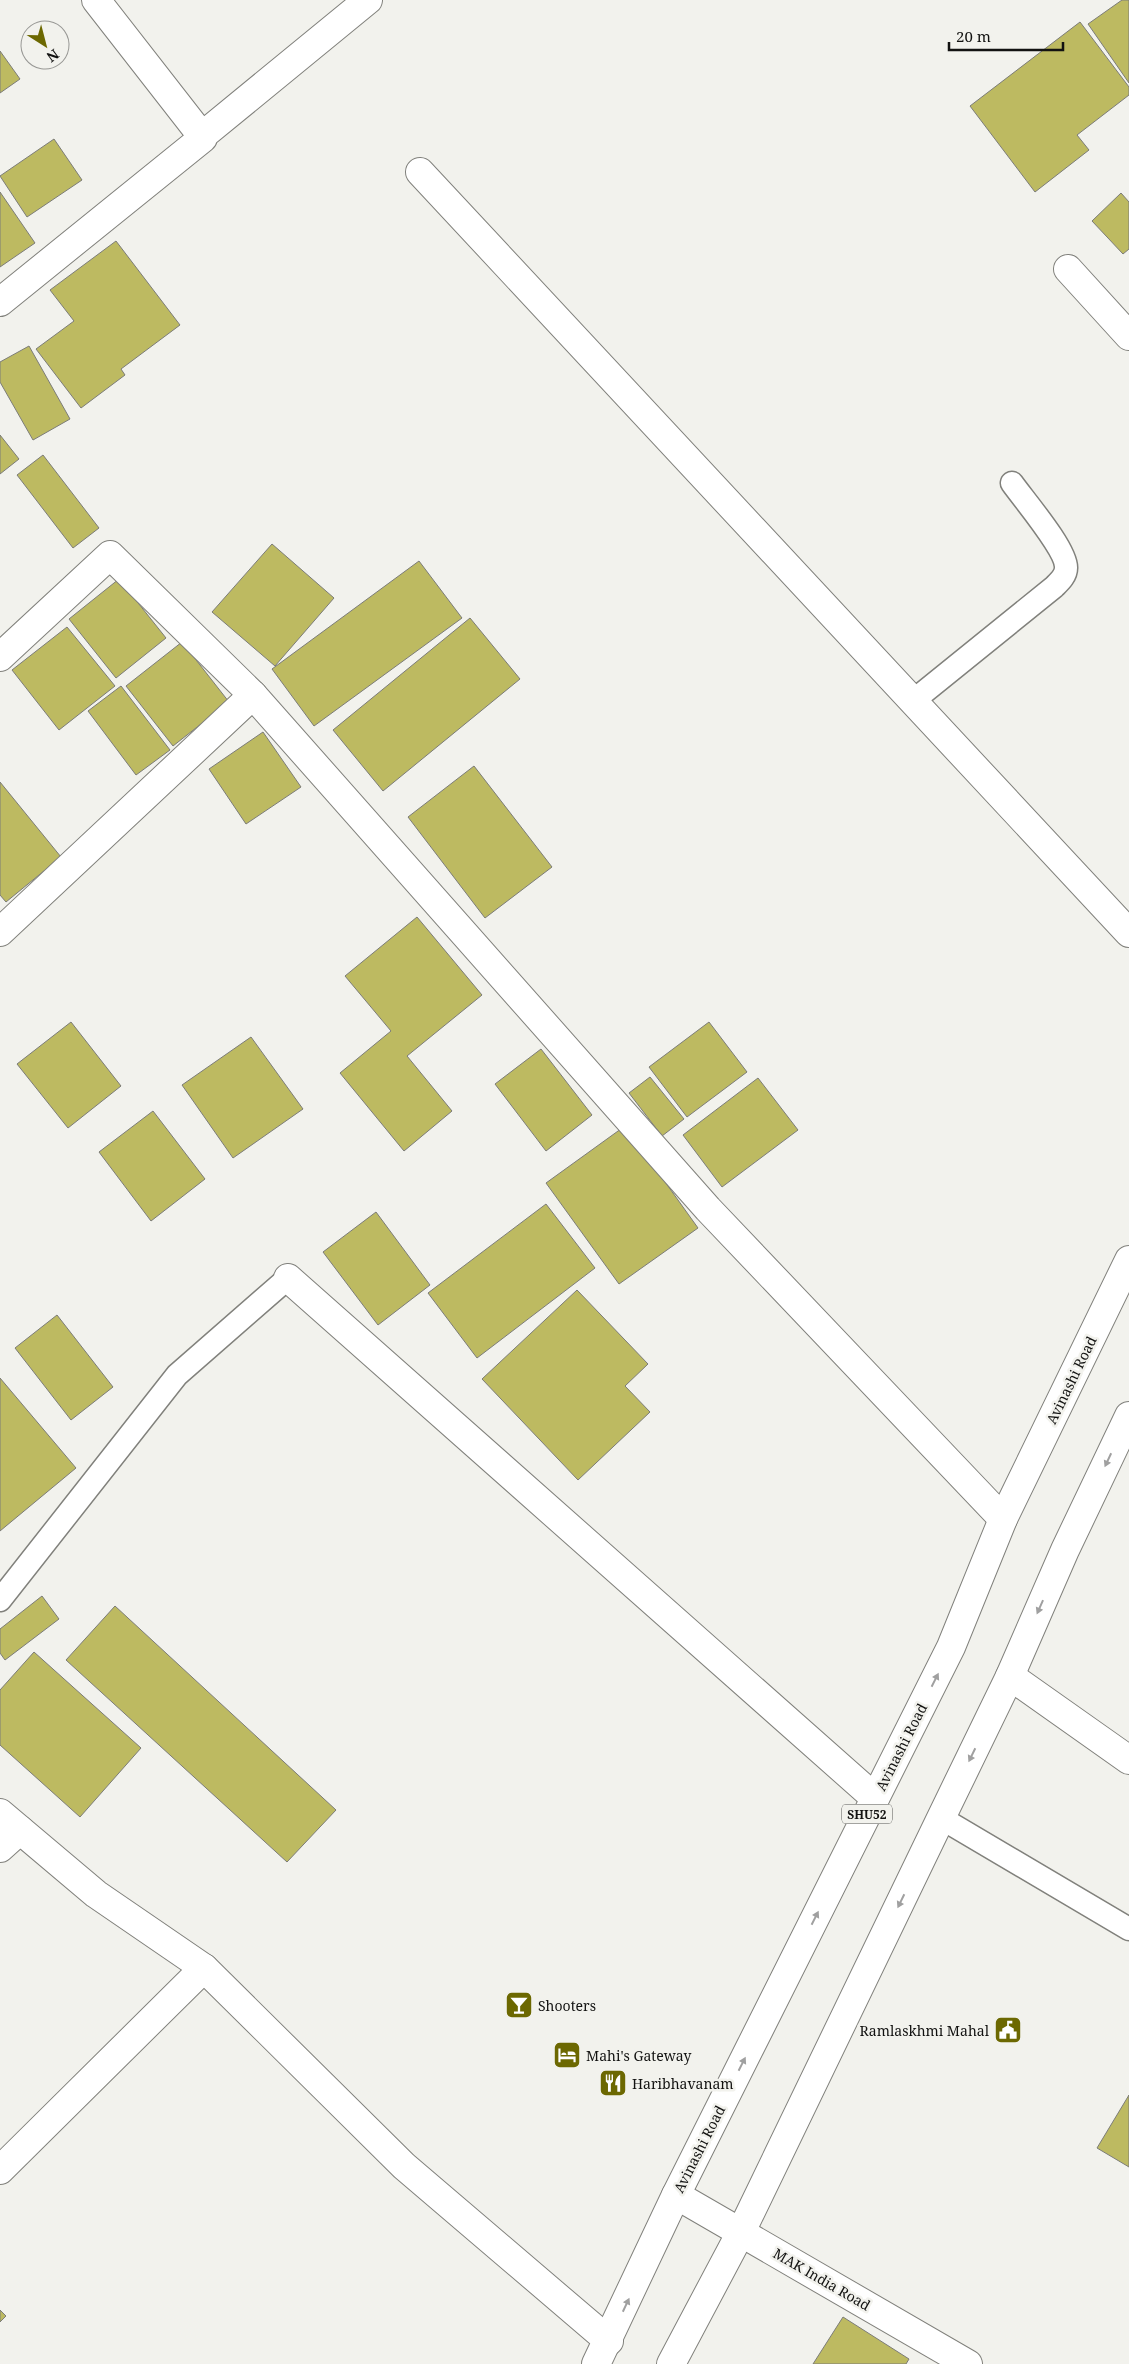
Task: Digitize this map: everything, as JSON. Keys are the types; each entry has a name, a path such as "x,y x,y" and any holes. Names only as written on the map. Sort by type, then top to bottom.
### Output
{"street":[{"path":"96,0 202,136"},
{"path":"0,302 204,138 202,136 368,0"},
{"path":"420,172 1129,933"},
{"path":"1068,269 1129,336"},
{"path":"0,657 110,555 254,695 708,1209 1003,1519"},
{"path":"0,932 254,695"},
{"name":"Avinashi Road","path":"603,2353 676,2195 951,1647 1003,1519 1129,1260"},
{"path":"288,1278 875,1798"},
{"path":"671,2364 741,2232 1010,1676 1065,1550 1129,1416"},
{"path":"1010,1676 1129,1760"},
{"path":"0,1848 10,1822 96,1894 204,1968 404,2166 603,2353"},
{"path":"0,2170 204,1968"},
{"name":"MAK India Road","path":"676,2195 968,2364"}],"lane":[{"path":"913,701 1063,578 1066,568 1063,554 1012,483"},
{"path":"0,1600 177,1375 288,1278"},
{"path":"941,1818 1129,1929"}],"building":[{"path":"1122,0 1129,0 1129,83 1088,24"},
{"path":"1080,22 1129,87 1129,95 1077,135 1089,150 1035,192 970,106"},
{"path":"0,51 20,79 0,93"},
{"path":"54,139 82,180 27,217 0,176"},
{"path":"0,192 35,243 0,267"},
{"path":"1121,193 1129,202 1129,249 1123,254 1092,221"},
{"path":"116,241 180,325 121,369 125,375 81,408 36,349 74,321 50,290"},
{"path":"29,346 70,419 33,440 0,382 0,362"},
{"path":"0,435 19,459 0,474"},
{"path":"43,455 99,528 73,548 17,475"},
{"path":"272,544 334,598 275,666 212,612"},
{"path":"419,561 462,618 314,726 272,669"},
{"path":"119,579 166,638 116,678 69,619"},
{"path":"470,618 520,679 383,791 333,730"},
{"path":"67,627 115,686 59,730 12,670"},
{"path":"182,642 229,702 173,746 126,686"},
{"path":"121,686 170,750 136,775 88,711"},
{"path":"263,732 301,787 246,824 209,769"},
{"path":"474,766 552,867 485,918 408,817"},
{"path":"0,782 61,857 6,902 0,895"},
{"path":"417,917 482,995 407,1056 452,1111 404,1151 340,1073 391,1031 345,976"},
{"path":"71,1022 121,1086 68,1128 17,1064"},
{"path":"709,1022 747,1072 687,1117 649,1067"},
{"path":"251,1037 303,1109 233,1158 182,1085"},
{"path":"541,1049 592,1115 546,1151 495,1084"},
{"path":"650,1077 684,1119 662,1136 629,1093"},
{"path":"758,1078 798,1130 722,1187 683,1135"},
{"path":"153,1111 205,1179 151,1221 99,1152"},
{"path":"625,1126 698,1228 619,1284 546,1183"},
{"path":"546,1204 595,1268 477,1358 428,1293"},
{"path":"376,1212 430,1285 378,1325 323,1252"},
{"path":"577,1290 648,1364 625,1386 650,1412 578,1480 482,1379"},
{"path":"57,1315 113,1387 71,1420 15,1348"},
{"path":"0,1378 76,1468 0,1531"},
{"path":"42,1596 59,1619 5,1660 0,1653 0,1629"},
{"path":"115,1606 336,1810 287,1862 66,1660"},
{"path":"34,1652 141,1748 80,1817 0,1745 0,1690"},
{"path":"1129,2095 1129,2167 1097,2148"},
{"path":"0,2310 6,2316 0,2322"},
{"path":"843,2317 909,2359 906,2364 813,2364"}],"place":[{"name":"Shooters","path":"519,2005"},
{"name":"Ramlaskhmi Mahal","path":"1008,2030"},
{"name":"Mahi's Gateway","path":"567,2055"},
{"name":"Haribhavanam","path":"613,2083"}]}
